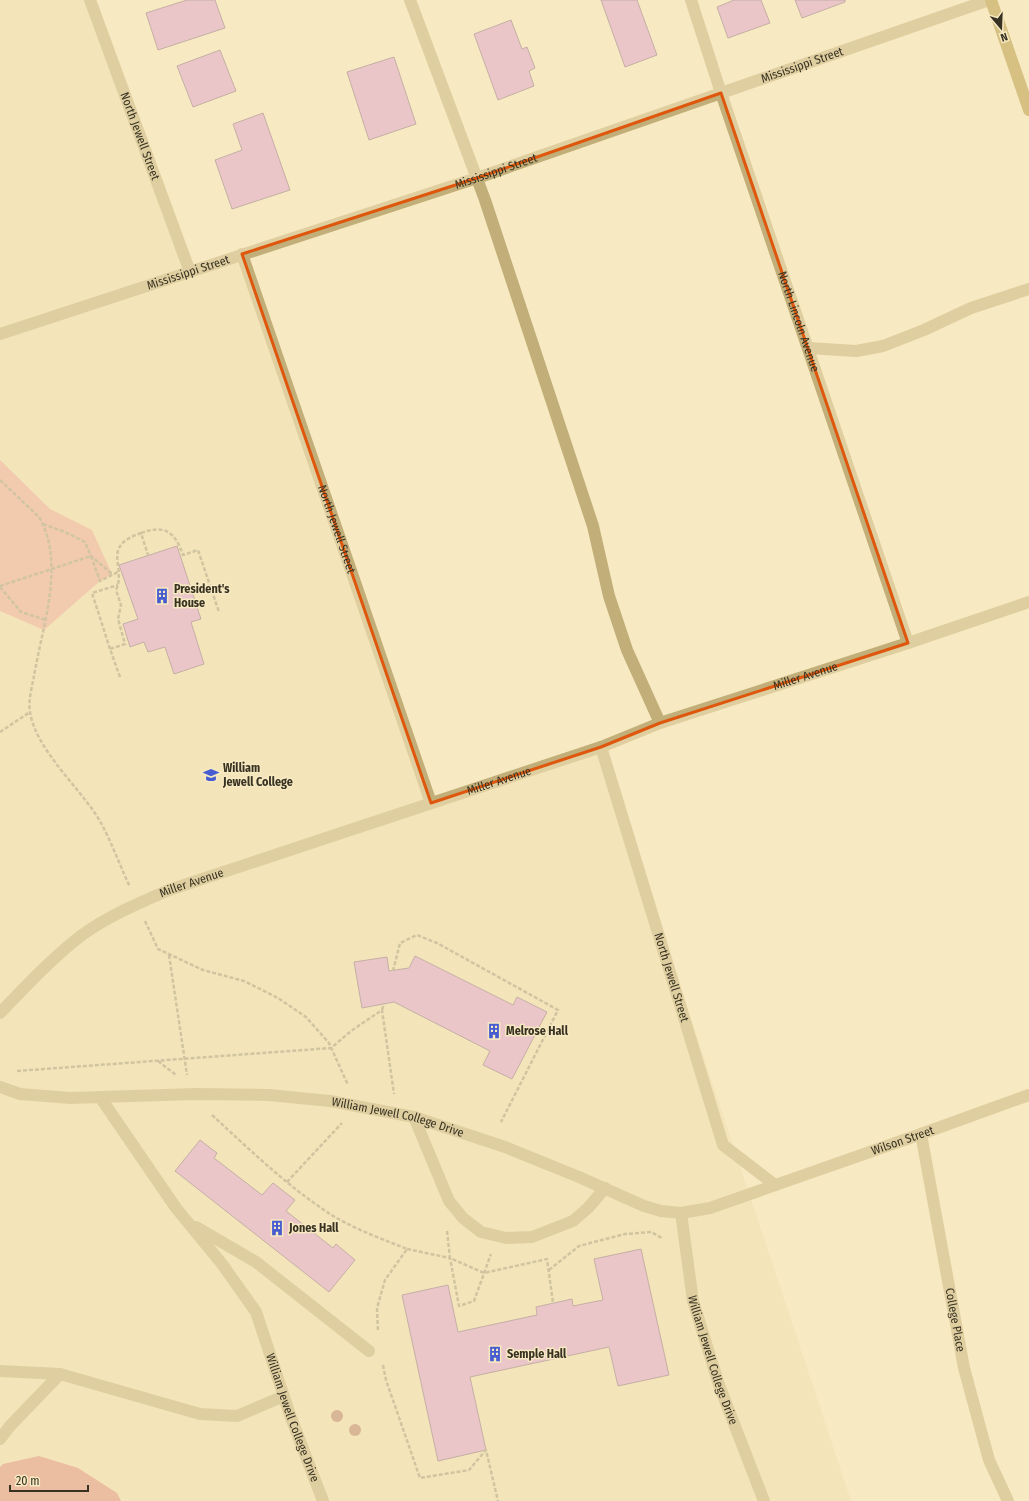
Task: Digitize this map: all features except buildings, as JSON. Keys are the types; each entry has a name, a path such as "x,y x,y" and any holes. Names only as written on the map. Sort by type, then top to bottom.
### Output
{"main road":[{"path":"990,0 1029,110"}],"street":[{"name":"North Jewell Street","path":"90,0 190,272"},
{"path":"410,0 477,178 593,526 609,596 627,650 660,723"},
{"name":"North Lincoln Avenue","path":"691,0 721,93 908,643"},
{"name":"Mississippi Street","path":"0,334 477,178 990,0"},
{"name":"North Jewell Street","path":"242,254 431,803"},
{"path":"808,348 856,351 883,346 924,330 971,308 1029,289"},
{"name":"Miller Avenue","path":"0,1013 35,976 82,935 118,913 169,890 600,747 660,723 908,643 1029,602"},
{"name":"North Jewell Street","path":"600,747 723,1145 775,1184"},
{"name":"William Jewell College Drive","path":"0,1087 20,1094 71,1098 196,1094 269,1095 330,1101 414,1117 505,1147 605,1188 644,1206 660,1211 681,1213 710,1208 775,1184"},
{"name":"Wilson Street","path":"775,1184 1029,1095"},
{"name":"William Jewell College Drive","path":"100,1097 176,1208 222,1264 256,1312 284,1396 323,1501"},
{"path":"414,1117 449,1201 463,1218 481,1232 506,1238 532,1237 573,1222 588,1208 605,1188"},
{"name":"College Place","path":"921,1134 964,1368 989,1460 1008,1501"},
{"name":"William Jewell College Drive","path":"681,1213 693,1301 719,1385 764,1501"},
{"path":"188,1223 256,1262 369,1351"},
{"path":"0,1371 60,1374 200,1414 237,1416 284,1396"},
{"path":"0,1439 10,1426 60,1374"}],"path":[{"path":"0,480 39,517 43,524 49,545 52,569 46,620 36,662 30,712 37,732 51,757 101,823 158,949 203,970 244,981 278,998 306,1017 329,1043 358,1107 287,1182"},
{"path":"43,524 65,532 85,542 100,581 112,574 120,574"},
{"path":"110,649 125,644 118,619 121,605 116,590 119,584 120,574 117,564 118,553 121,544 128,538 141,533 160,529 169,532 177,541 183,555 198,550 219,612"},
{"path":"141,533 148,556"},
{"path":"46,620 21,612 0,586 91,556"},
{"path":"91,556 112,574"},
{"path":"119,584 92,593 120,678"},
{"path":"0,732 30,712"},
{"path":"393,971 400,943 417,935 437,943 558,1010 502,1122"},
{"path":"170,955 184,1059 188,1078"},
{"path":"384,1004 382,1010 394,1094"},
{"path":"14,1072 331,1048 351,1031 382,1010"},
{"path":"158,1061 176,1075"},
{"path":"212,1115 266,1166 328,1212 363,1231 407,1249 450,1258 484,1273 547,1259 553,1303"},
{"path":"446,1228 450,1258 460,1306 474,1302 497,1236"},
{"path":"548,1270 579,1246 625,1234 651,1232 662,1238"},
{"path":"378,1337 377,1308 385,1280 407,1249"},
{"path":"382,1359 386,1380 420,1478 469,1470 486,1450 498,1501"}],"highlighted area":[{"path":"721,93 908,643 660,723 601,747 431,803 242,254 477,178"}],"shaded area":[{"name":"William Jewell College","path":"0,0 92,0 190,272 242,254 431,803 601,747 851,1501 0,1501"},
{"path":"0,460 50,509 92,530 112,574 100,581 44,630 0,611"},
{"path":"39,1456 78,1468 117,1493 121,1501 0,1501 0,1467 3,1464"}],"place":[{"name":"President's House","path":"162,596"},
{"name":"William Jewell College","path":"211,775"},
{"name":"Melrose Hall","path":"494,1031"},
{"name":"Jones Hall","path":"277,1228"},
{"name":"Semple Hall","path":"495,1354"}]}
